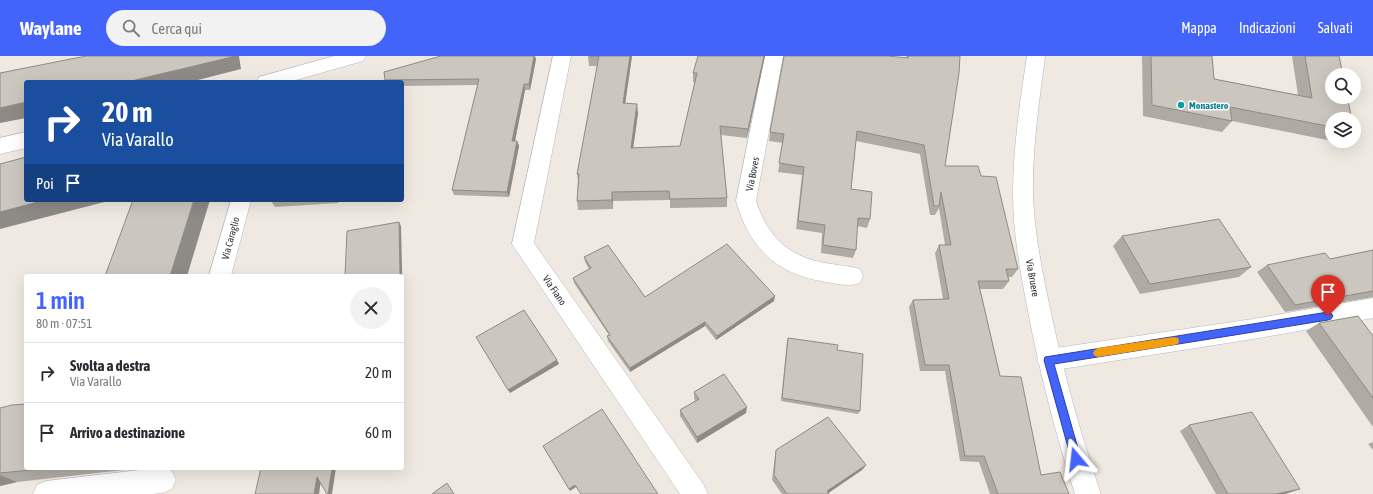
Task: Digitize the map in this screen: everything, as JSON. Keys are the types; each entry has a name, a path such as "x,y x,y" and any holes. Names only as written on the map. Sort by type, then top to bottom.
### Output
{"street":[{"path":"273,80 357,56"},
{"name":"Via Fiano","path":"562,56 524,244 695,494"},
{"name":"Via Boves","path":"774,56 746,201 752,220 764,241 782,257 805,268 852,276"},
{"name":"Via Bruere","path":"1036,56 1029,104 1023,172 1024,216 1030,265 1048,360 1072,447 1088,494"},
{"path":"0,146 24,140"},
{"name":"Via Caraglio","path":"221,274 239,202"},
{"path":"1048,360 1253,329 1373,308"},
{"path":"46,494 163,480"}],"building":[{"path":"86,56 232,56 135,80 24,80 24,102 0,108 0,73"},
{"path":"441,56 534,56 529,84 524,84 512,141 517,141 507,192 452,190 479,79 385,80 384,72"},
{"path":"599,56 630,56 623,103 637,104 631,148 680,146 697,73 693,73 698,56 764,56 748,129 720,126 727,198 670,199 669,191 612,192 612,200 577,201 579,174 577,174"},
{"path":"784,56 888,56 908,58 908,56 960,56 959,73 945,166 978,166 981,176 996,177 1018,269 1006,269 1009,281 978,281 1000,376 1021,377 1041,475 1060,472 1069,494 998,494 984,456 965,456 949,365 925,365 913,300 949,299 939,245 951,245 941,192 939,206 934,206 924,145 857,131 851,189 872,192 870,219 858,218 856,250 823,245 825,225 798,221 804,167 779,163 784,134 770,132"},
{"path":"1151,56 1212,56 1214,79 1312,98 1305,56 1339,56 1342,68 1325,68 1325,104 1349,104 1350,112 1325,112 1325,126 1230,107 1232,121 1152,105"},
{"path":"24,158 24,202 38,202 0,212 0,164"},
{"path":"132,202 193,202 171,274 106,274"},
{"path":"1219,219 1251,267 1150,284 1122,236"},
{"path":"399,222 400,274 345,274 347,231"},
{"path":"727,244 775,296 717,336 705,322 630,368 607,336 610,335 573,278 591,268 584,257 608,245 645,297"},
{"path":"1373,250 1373,291 1295,305 1267,265 1325,253 1330,259"},
{"path":"524,310 557,360 508,390 476,337"},
{"path":"1358,316 1373,336 1373,398 1319,323"},
{"path":"788,338 838,345 837,350 863,354 860,411 782,398"},
{"path":"724,374 747,407 697,437 680,410 699,399 694,392"},
{"path":"24,404 24,470 31,470 0,473 0,408"},
{"path":"602,409 658,494 581,494 575,485 569,489 543,446"},
{"path":"1252,412 1300,489 1276,494 1228,494 1189,425"},
{"path":"828,417 866,465 827,491 829,494 787,494 774,475 776,450"},
{"path":"261,470 332,470 328,494 317,477 314,494 255,494"},
{"path":"447,483 454,494 432,494"}],"slow traffic":[{"path":"1098,353 1174,341"}],"place":[{"name":"Monastero","path":"1181,105"}],"route":[{"path":"1076,459 1048,360 1328,316"}]}
